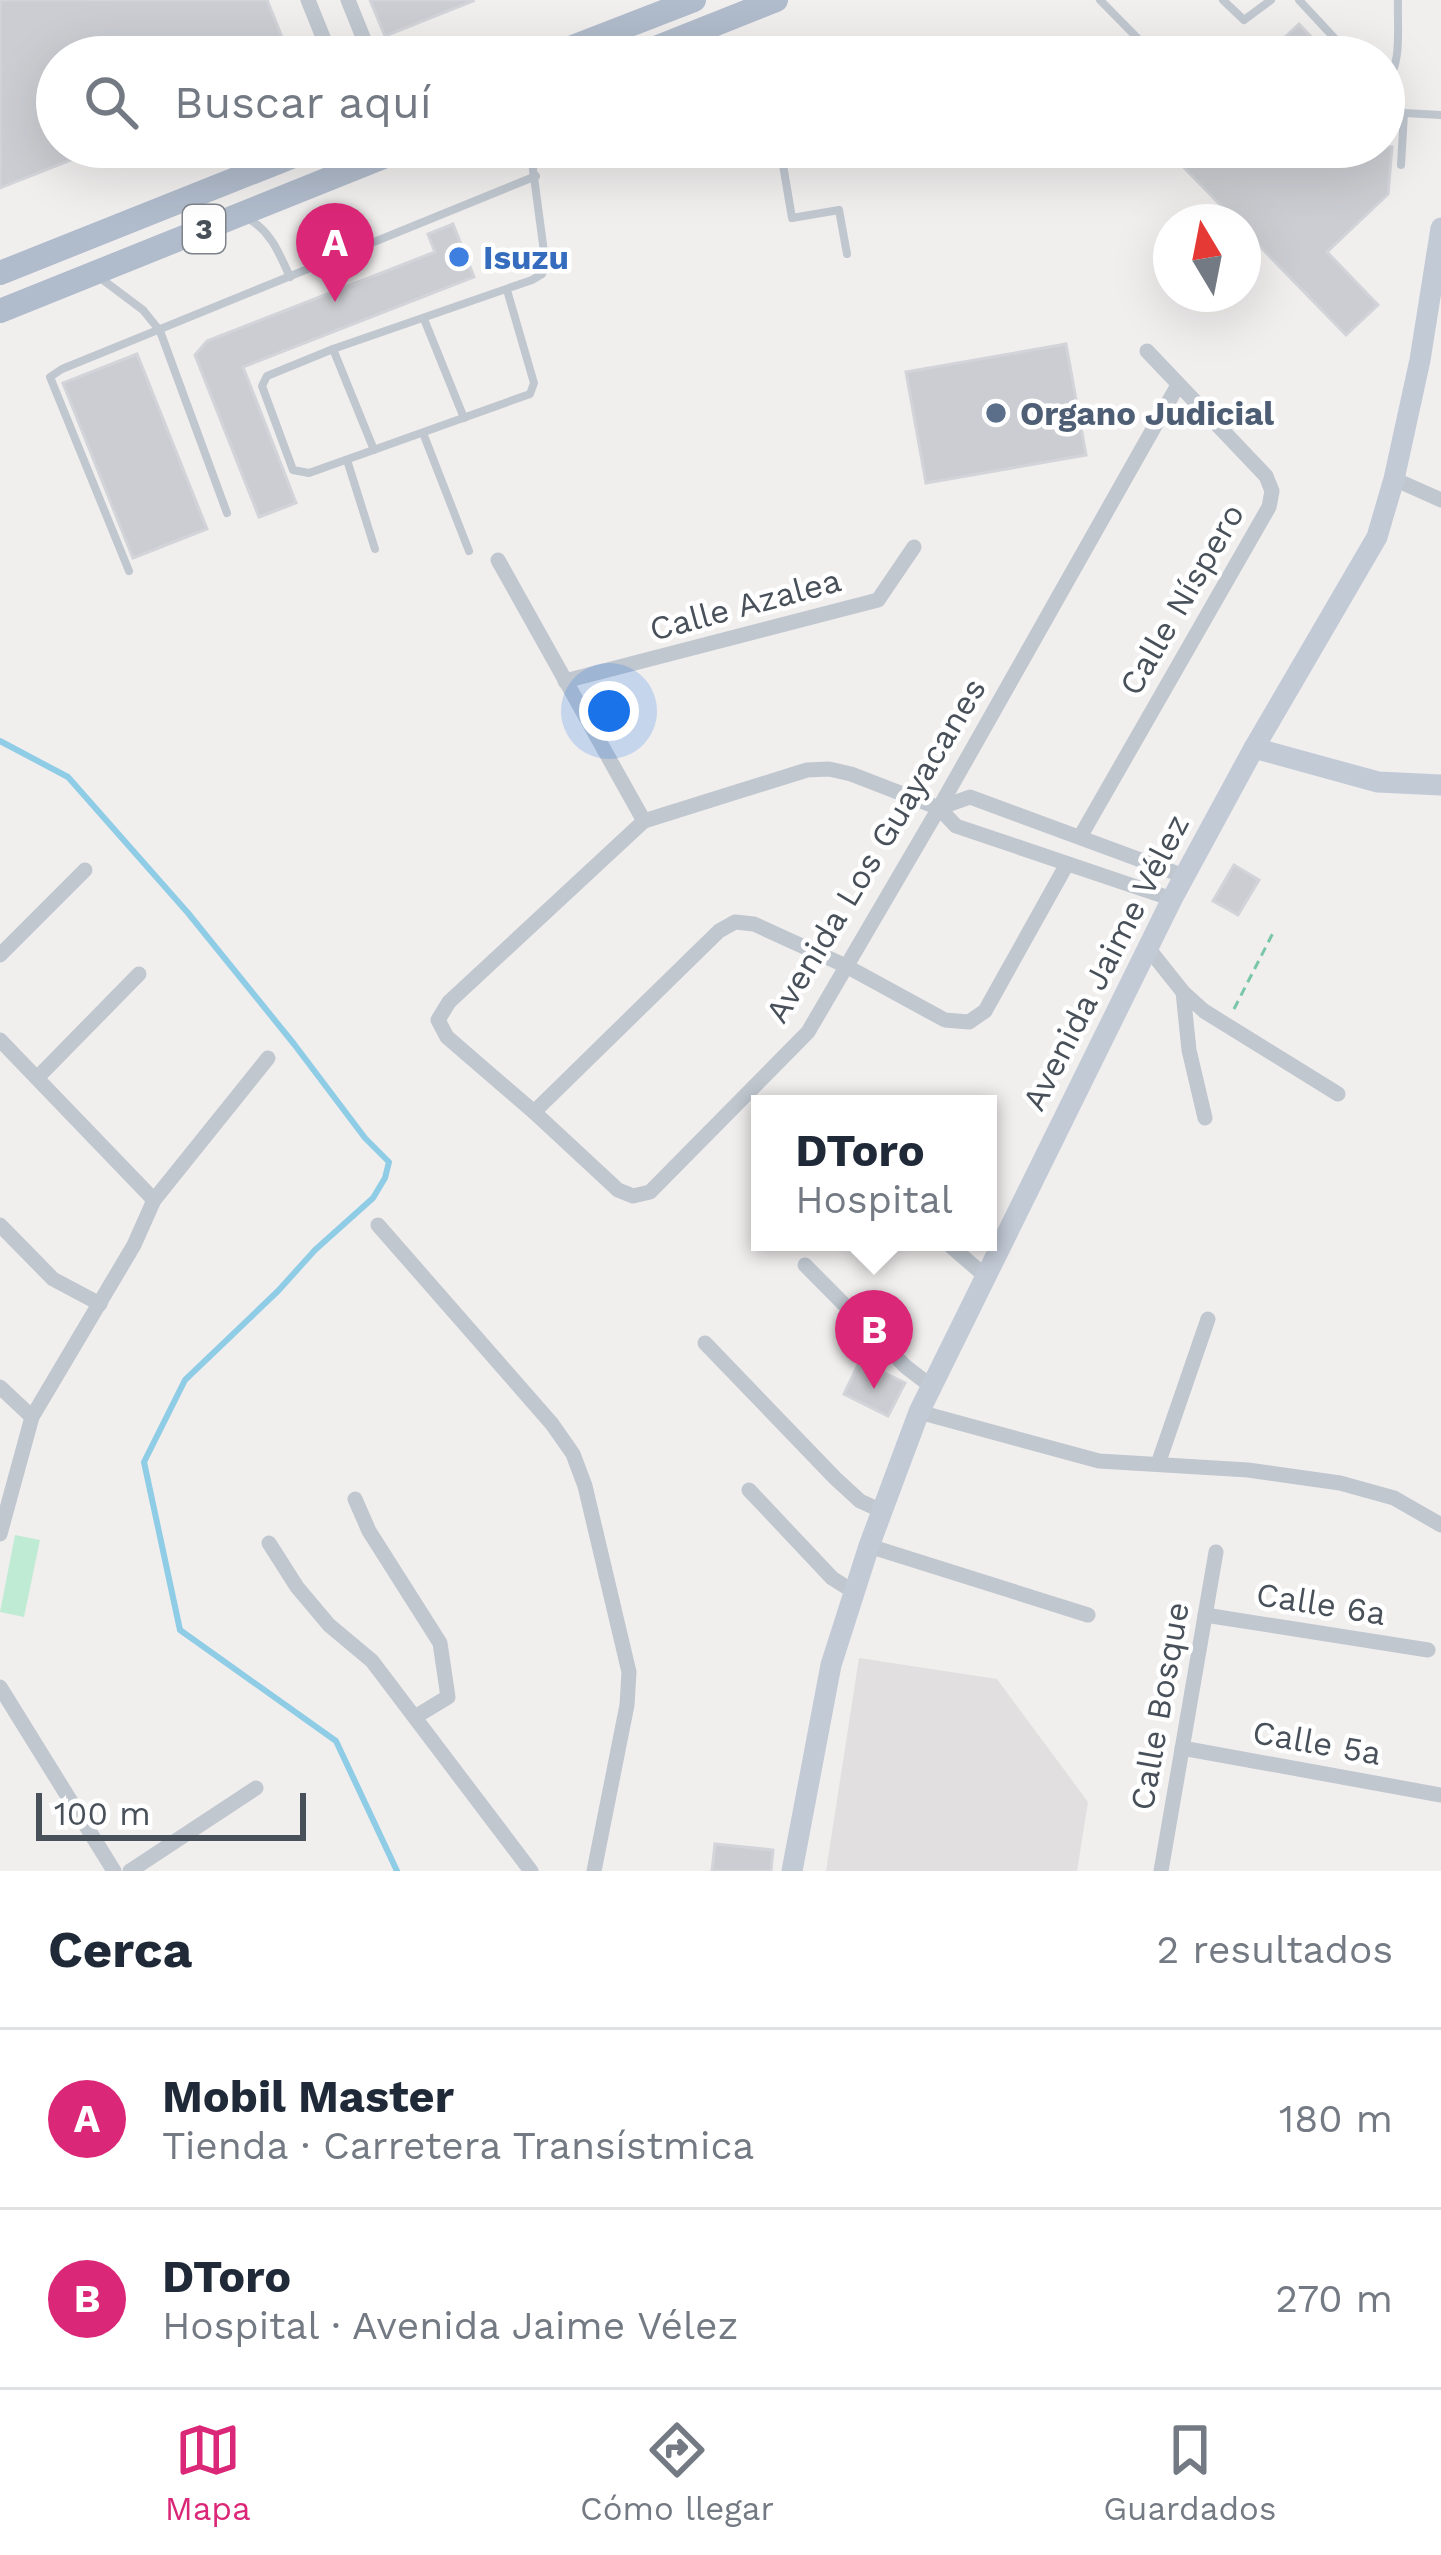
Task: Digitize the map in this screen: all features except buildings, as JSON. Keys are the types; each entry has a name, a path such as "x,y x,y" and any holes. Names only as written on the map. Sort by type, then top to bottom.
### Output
{"main road":[{"path":"601,36 694,0"},
{"path":"686,36 776,0"},
{"name":"3","path":"0,273 263,168"},
{"name":"3","path":"0,310 355,168"}],"street":[{"path":"308,0 323,36"},
{"path":"348,0 363,36"},
{"name":"Avenida Jaime Vélez","path":"997,1249 1172,898 1377,537 1420,360 1441,228"},
{"name":"Calle Níspero","path":"1080,837 1269,507 1266,476 1147,351"},
{"name":"Avenida Los Guayacanes","path":"644,821 449,1002 438,1020 447,1037 618,1190 633,1196 650,1192 808,1032 1178,385"},
{"path":"1394,479 1441,500"},
{"name":"Calle Azalea","path":"565,681 878,600 914,547"},
{"path":"498,560 644,821 807,770 829,769 939,808 956,826 1172,898"},
{"path":"1255,748 1378,782 1441,785"},
{"path":"939,808 970,797 1184,876"},
{"path":"534,1112 719,931 735,922 754,924 846,966 945,1019 968,1022 985,1011 1067,863"},
{"path":"0,955 85,870"},
{"path":"1148,948 1204,1011 1338,1094"},
{"path":"37,1078 139,974"},
{"path":"1184,992 1189,1050 1205,1118"},
{"path":"0,1040 154,1200"},
{"path":"0,1534 4,1498 32,1417 134,1245 154,1200 268,1058"},
{"path":"0,1225 53,1279 100,1304"},
{"path":"378,1225 552,1424 573,1454 585,1486 628,1672 627,1705 594,1871"},
{"path":"956,1251 984,1275"},
{"name":"Avenida Jaime Vélez","path":"792,1871 831,1665 869,1546 919,1412 996,1251"},
{"path":"805,1265 906,1367 931,1386"},
{"path":"1158,1463 1208,1319"},
{"path":"705,1343 835,1478 860,1501 882,1511"},
{"path":"0,1387 32,1417"},
{"path":"919,1412 1099,1460 1249,1470 1340,1483 1394,1498 1441,1525"},
{"path":"749,1490 832,1578 854,1592"},
{"path":"355,1499 368,1532 440,1642 448,1697 415,1717"},
{"path":"269,1543 329,1625 372,1660 531,1871"},
{"path":"869,1546 1088,1616"},
{"name":"Calle Bosque","path":"1161,1871 1216,1552"},
{"name":"Calle 6a","path":"1205,1615 1428,1650"},
{"path":"0,1687 114,1871"},
{"name":"Calle 5a","path":"1182,1748 1441,1795"},
{"path":"130,1871 256,1788"}],"lane":[{"path":"1100,0 1135,36"},
{"path":"1223,0 1244,20 1271,0"},
{"path":"1299,0 1332,36"},
{"path":"1397,36 1398,0"},
{"path":"1405,113 1441,115"},
{"path":"507,290 534,383 530,394 308,473 293,470 262,386 267,376 532,280 546,267 534,168"},
{"path":"784,168 792,218 839,210 847,254"},
{"path":"129,572 50,377 536,176"},
{"path":"240,214 258,224 274,242 290,277"},
{"path":"93,273 127,296 160,331 227,513"},
{"path":"424,319 464,418"},
{"path":"333,349 374,450"},
{"path":"423,433 469,551"},
{"path":"347,460 375,549"}],"path":[{"path":"1226,1024 1274,931"}],"shaded area":[{"path":"859,1658 997,1679 1088,1802 1077,1871 826,1871"}],"green space":[{"path":"15,1535 40,1540 24,1617 0,1612"}],"waterway":[{"path":"0,741 68,777 188,913 389,1162 373,1198 185,1380 144,1462 180,1630 336,1741 397,1871"}],"place":[{"name":"Isuzu","path":"459,257"},
{"name":"Mobil Master","path":"335,302"},
{"name":"Organo Judicial","path":"996,413"},
{"name":"DToro","path":"874,1389"}]}
